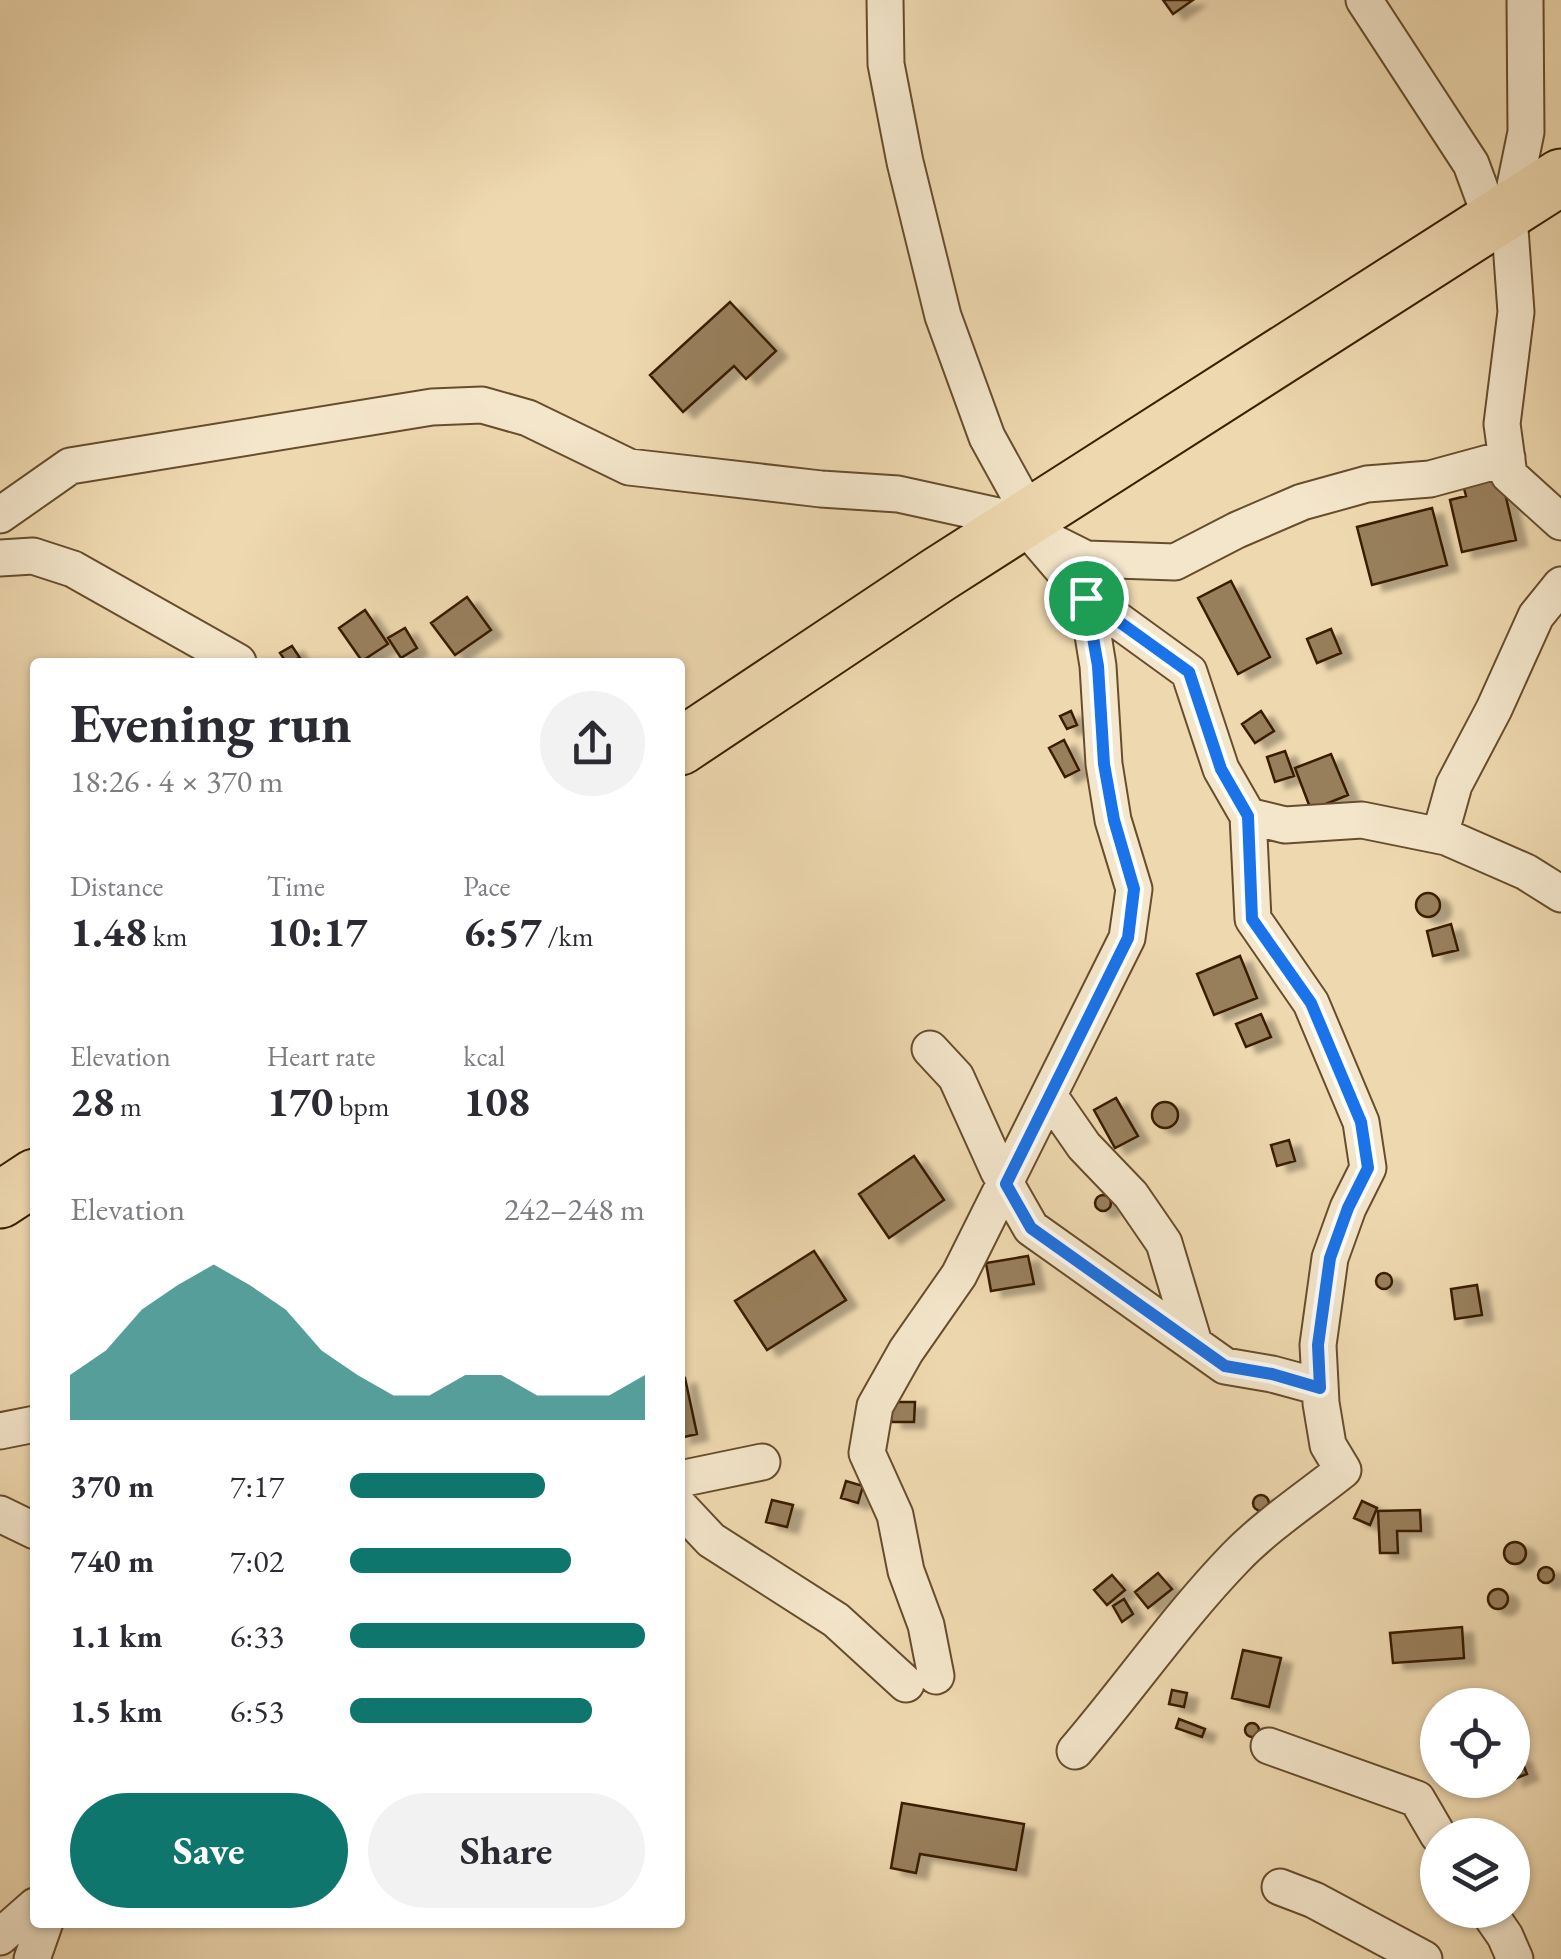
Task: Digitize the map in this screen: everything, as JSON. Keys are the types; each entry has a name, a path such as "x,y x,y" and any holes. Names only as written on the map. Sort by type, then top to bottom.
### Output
{"main road":[{"path":"685,743 1561,176"},
{"path":"0,1200 30,1179"}],"street":[{"path":"885,0 886,64 904,162 943,316 987,437 1026,522 1086,598 1189,672 1221,769 1248,816 1252,919 1311,1003 1361,1122 1368,1168 1330,1258 1318,1345 1328,1445 1342,1470 1239,1554 1177,1621 1132,1684 1075,1752"},
{"path":"1501,215 1526,132 1525,0"},
{"path":"1383,9 1501,215 1516,312 1502,424 1509,475 1561,522"},
{"path":"0,515 70,466 413,410 482,405 528,418 629,467 898,494 1026,522 1086,560 1175,562 1302,502 1367,484 1430,479 1507,458"},
{"path":"0,558 32,556 73,569 229,658"},
{"path":"1440,835 1454,784 1494,709 1553,619 1561,585"},
{"path":"685,1512 712,1540 921,1680 926,1625 906,1572 895,1515 867,1454 875,1406 906,1352 959,1275 1128,938 1134,889 1110,802 1098,666 1086,598"},
{"path":"1248,816 1284,825 1362,820 1440,835 1526,872 1561,894"},
{"path":"930,1050 956,1077 1031,1228 1225,1366 1320,1388"},
{"path":"1050,1097 1084,1146 1132,1194 1164,1242 1194,1343"},
{"path":"0,1431 30,1425"},
{"path":"685,1478 762,1462"},
{"path":"0,1514 30,1529"},
{"path":"1270,1746 1417,1798 1428,1818"},
{"path":"1280,1887 1314,1900 1424,1959"},
{"path":"0,1937 30,1910"},
{"path":"32,1959 43,1928"},
{"path":"1499,1928 1514,1959"}],"building":[{"path":"1163,0 1193,0 1173,14"},
{"path":"730,302 776,351 746,379 734,366 683,412 650,375"},
{"path":"1500,472 1516,540 1462,552 1450,500 1466,496 1462,481"},
{"path":"1432,508 1447,565 1372,585 1357,527"},
{"path":"1231,581 1270,657 1238,674 1198,598"},
{"path":"467,597 491,630 455,655 431,623"},
{"path":"365,610 388,644 360,658 339,628"},
{"path":"405,628 417,648 401,658 388,638"},
{"path":"1331,629 1341,653 1317,663 1307,639"},
{"path":"292,646 300,658 283,658 280,653"},
{"path":"1071,711 1077,725 1067,729 1060,716"},
{"path":"1261,711 1274,731 1255,743 1242,724"},
{"path":"1064,740 1079,770 1065,777 1049,748"},
{"path":"1285,751 1294,776 1275,782 1267,757"},
{"path":"1331,754 1348,795 1311,810 1295,768"},
{"path":"1428,893 1437,896 1437,914 1428,917 1419,914 1416,905 1419,896"},
{"path":"1451,924 1458,950 1433,956 1427,931"},
{"path":"1240,956 1257,998 1214,1015 1197,974"},
{"path":"1261,1014 1271,1037 1246,1047 1236,1024"},
{"path":"1116,1098 1138,1136 1115,1148 1094,1110"},
{"path":"1165,1102 1174,1106 1178,1115 1174,1124 1165,1128 1156,1124 1152,1115 1156,1106"},
{"path":"1289,1140 1295,1161 1277,1166 1271,1145"},
{"path":"914,1156 944,1200 889,1238 859,1194"},
{"path":"1103,1195 1111,1203 1103,1211 1095,1203"},
{"path":"814,1251 846,1300 767,1350 735,1301"},
{"path":"1028,1256 1034,1284 991,1291 986,1263"},
{"path":"1384,1273 1392,1281 1384,1289 1376,1281"},
{"path":"1477,1285 1482,1315 1455,1319 1451,1289"},
{"path":"685,1378 697,1434 685,1437"},
{"path":"891,1402 915,1402 914,1422 891,1422"},
{"path":"846,1481 863,1486 858,1503 841,1498"},
{"path":"1261,1495 1269,1503 1261,1511 1253,1503"},
{"path":"772,1500 793,1505 787,1527 766,1522"},
{"path":"1362,1501 1377,1508 1370,1525 1354,1518"},
{"path":"1420,1510 1421,1531 1397,1531 1398,1553 1380,1553 1378,1511"},
{"path":"1515,1542 1523,1545 1523,1561 1515,1564 1507,1561 1504,1553 1507,1545"},
{"path":"1546,1567 1554,1575 1546,1583 1538,1575"},
{"path":"1158,1573 1172,1589 1148,1608 1135,1592"},
{"path":"1112,1575 1125,1590 1107,1605 1094,1590"},
{"path":"1498,1589 1508,1599 1498,1609 1488,1599"},
{"path":"1124,1599 1133,1614 1122,1622 1113,1606"},
{"path":"1462,1627 1464,1658 1393,1663 1390,1633"},
{"path":"1243,1650 1281,1658 1269,1707 1232,1698"},
{"path":"1172,1690 1187,1693 1184,1707 1169,1704"},
{"path":"1179,1719 1205,1729 1202,1737 1176,1728"},
{"path":"1252,1723 1259,1730 1252,1737 1245,1730"},
{"path":"902,1803 1024,1824 1016,1870 920,1854 916,1873 891,1868"}],"route":[{"path":"1086,598 1189,672 1221,769 1248,816 1252,919 1311,1003 1361,1122 1368,1168 1330,1258 1318,1345 1320,1388 1225,1366 1031,1228 1006,1184 1128,938 1134,889 1114,820 1104,764 1098,666 1086,598"}]}
